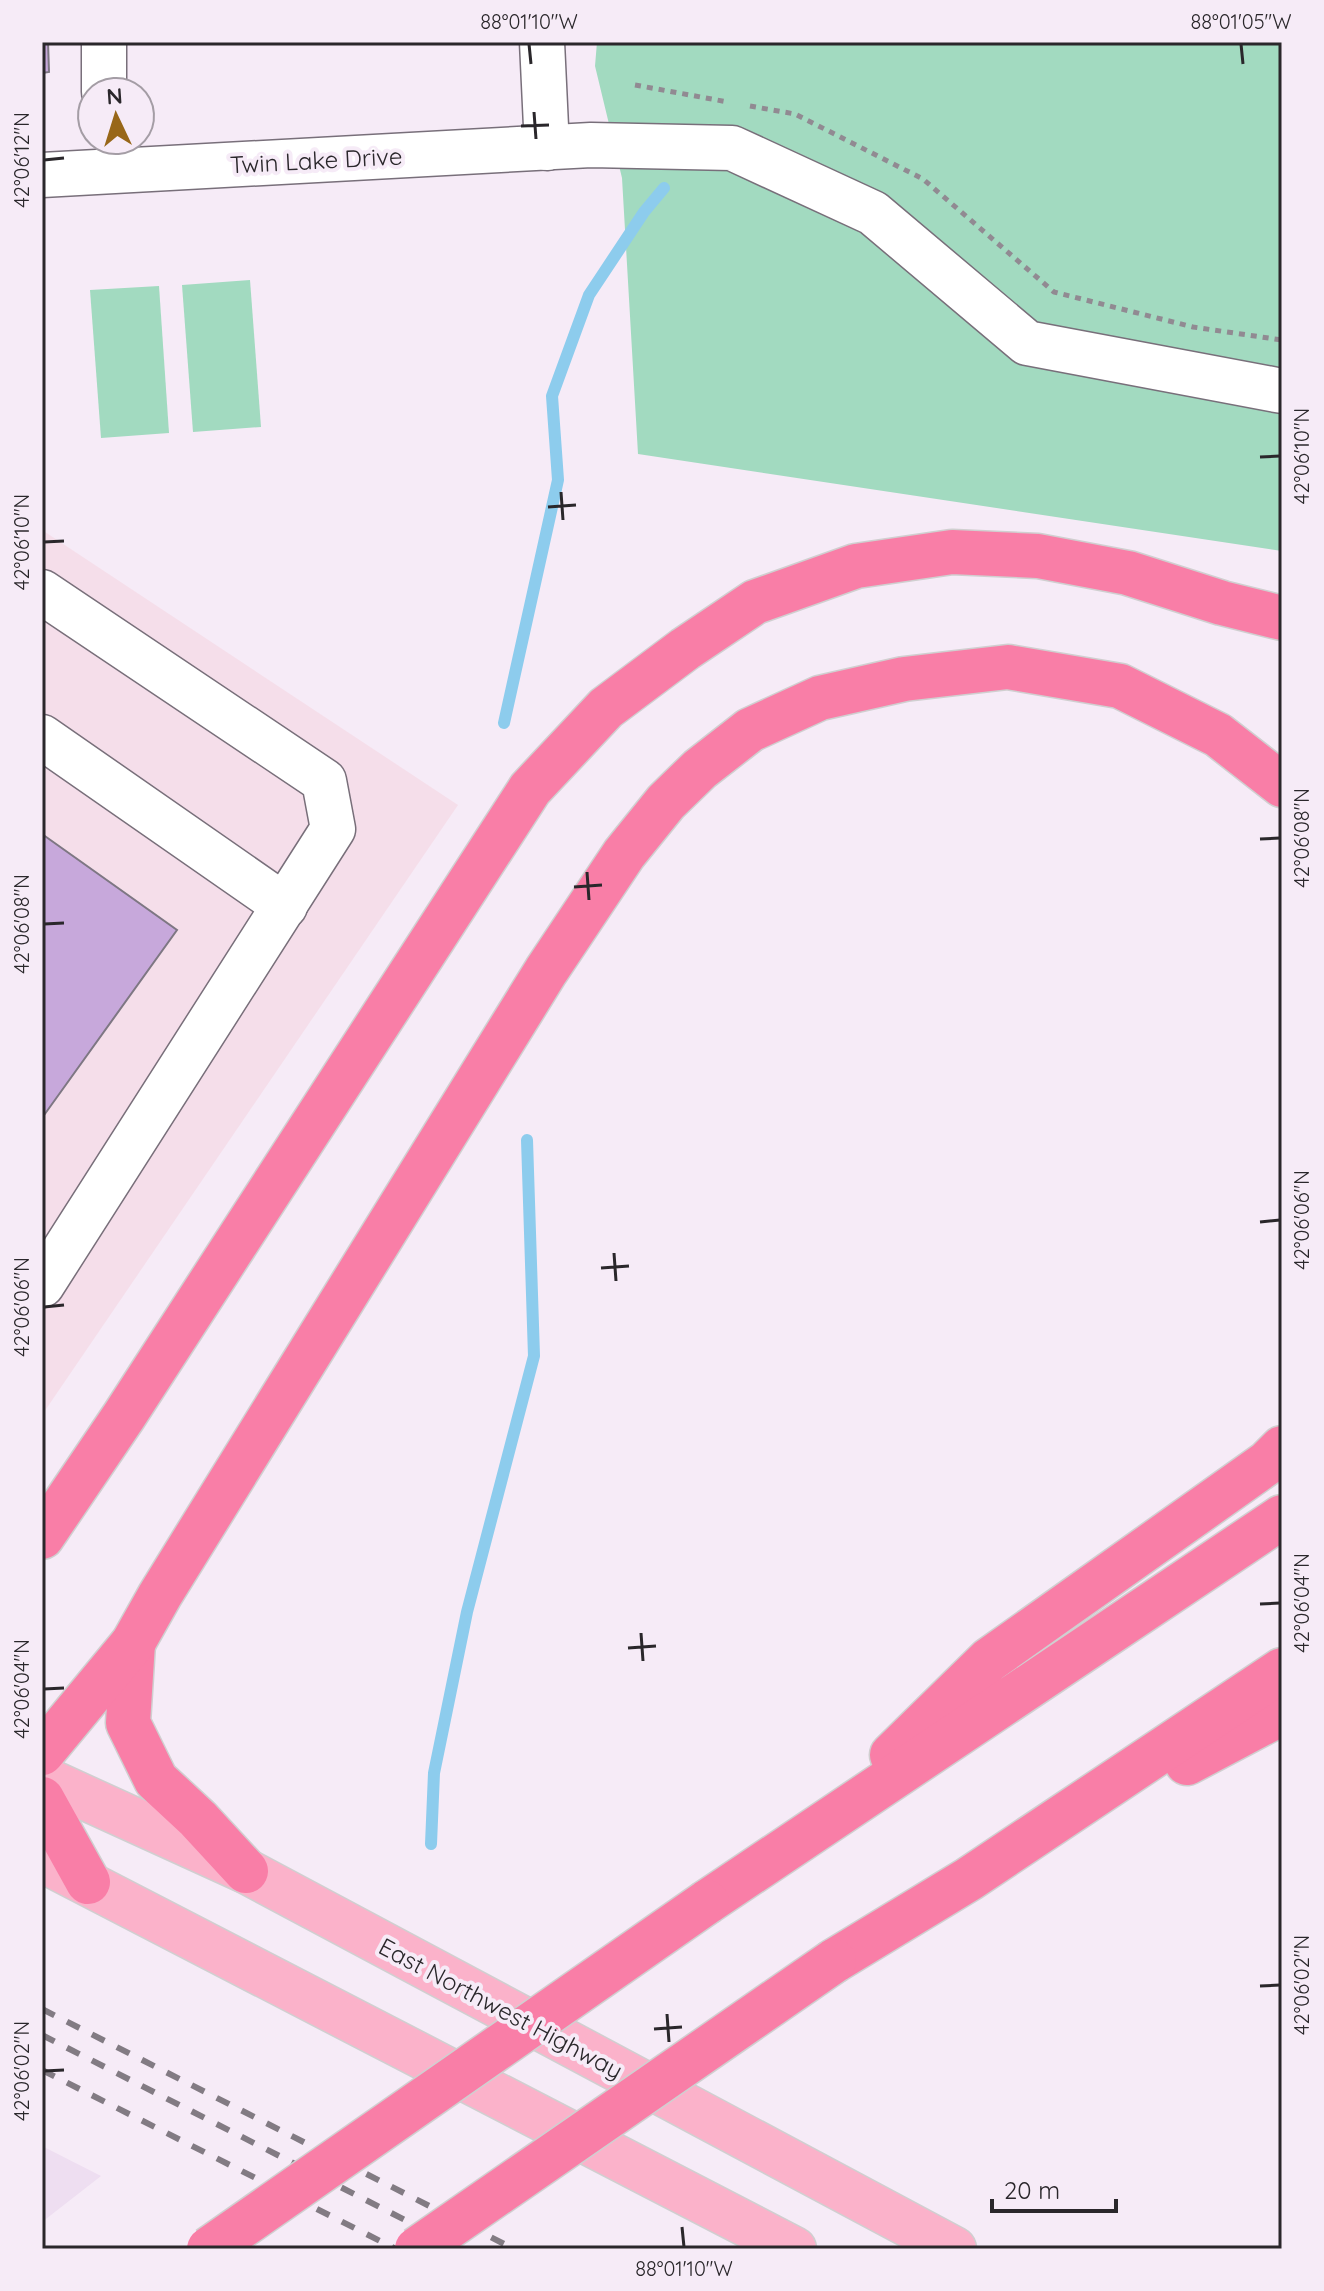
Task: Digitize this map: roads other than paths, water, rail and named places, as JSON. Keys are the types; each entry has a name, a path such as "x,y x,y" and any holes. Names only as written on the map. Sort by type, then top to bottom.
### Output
{"highway":[{"path":"44,1538 530,789 606,708 685,649 755,602 856,566 952,552 1038,556 1128,573 1222,603 1282,618"},
{"path":"42,1753 133,1643 546,971 624,854 677,791 700,769 750,730 820,698 904,679 1008,667 1120,686 1218,735 1282,785"},
{"path":"818,1828 989,1660 1267,1463 1282,1448"},
{"path":"209,2249 707,1902 1282,1517"},
{"path":"133,1643 128,1723 156,1780 198,1819 246,1871"},
{"path":"417,2249 834,1961 969,1879 1282,1670"},
{"path":"969,1879 1282,1713"},
{"path":"42,1799 88,1882"}],"main road":[{"name":"East Northwest Highway","path":"42,1778 246,1871 954,2249"},
{"path":"42,1860 794,2249"}],"street":[{"path":"104,42 104,76"},
{"path":"542,42 547,148"},
{"name":"Twin Lake Drive","path":"156,155 591,145 732,148 873,213 1027,343 1282,391"},
{"name":"Twin Lake Drive","path":"42,175 104,156"},
{"path":"42,592 324,781 333,829 42,1285"},
{"path":"42,737 285,906"}],"waterway":[{"path":"504,723 558,480 552,396 589,295 644,212 664,188"},
{"path":"431,1844 434,1773 467,1612 534,1356 527,1140"}],"railway":[{"path":"42,2009 514,2249"},
{"path":"42,2035 462,2249"},
{"path":"42,2070 396,2249"}]}
